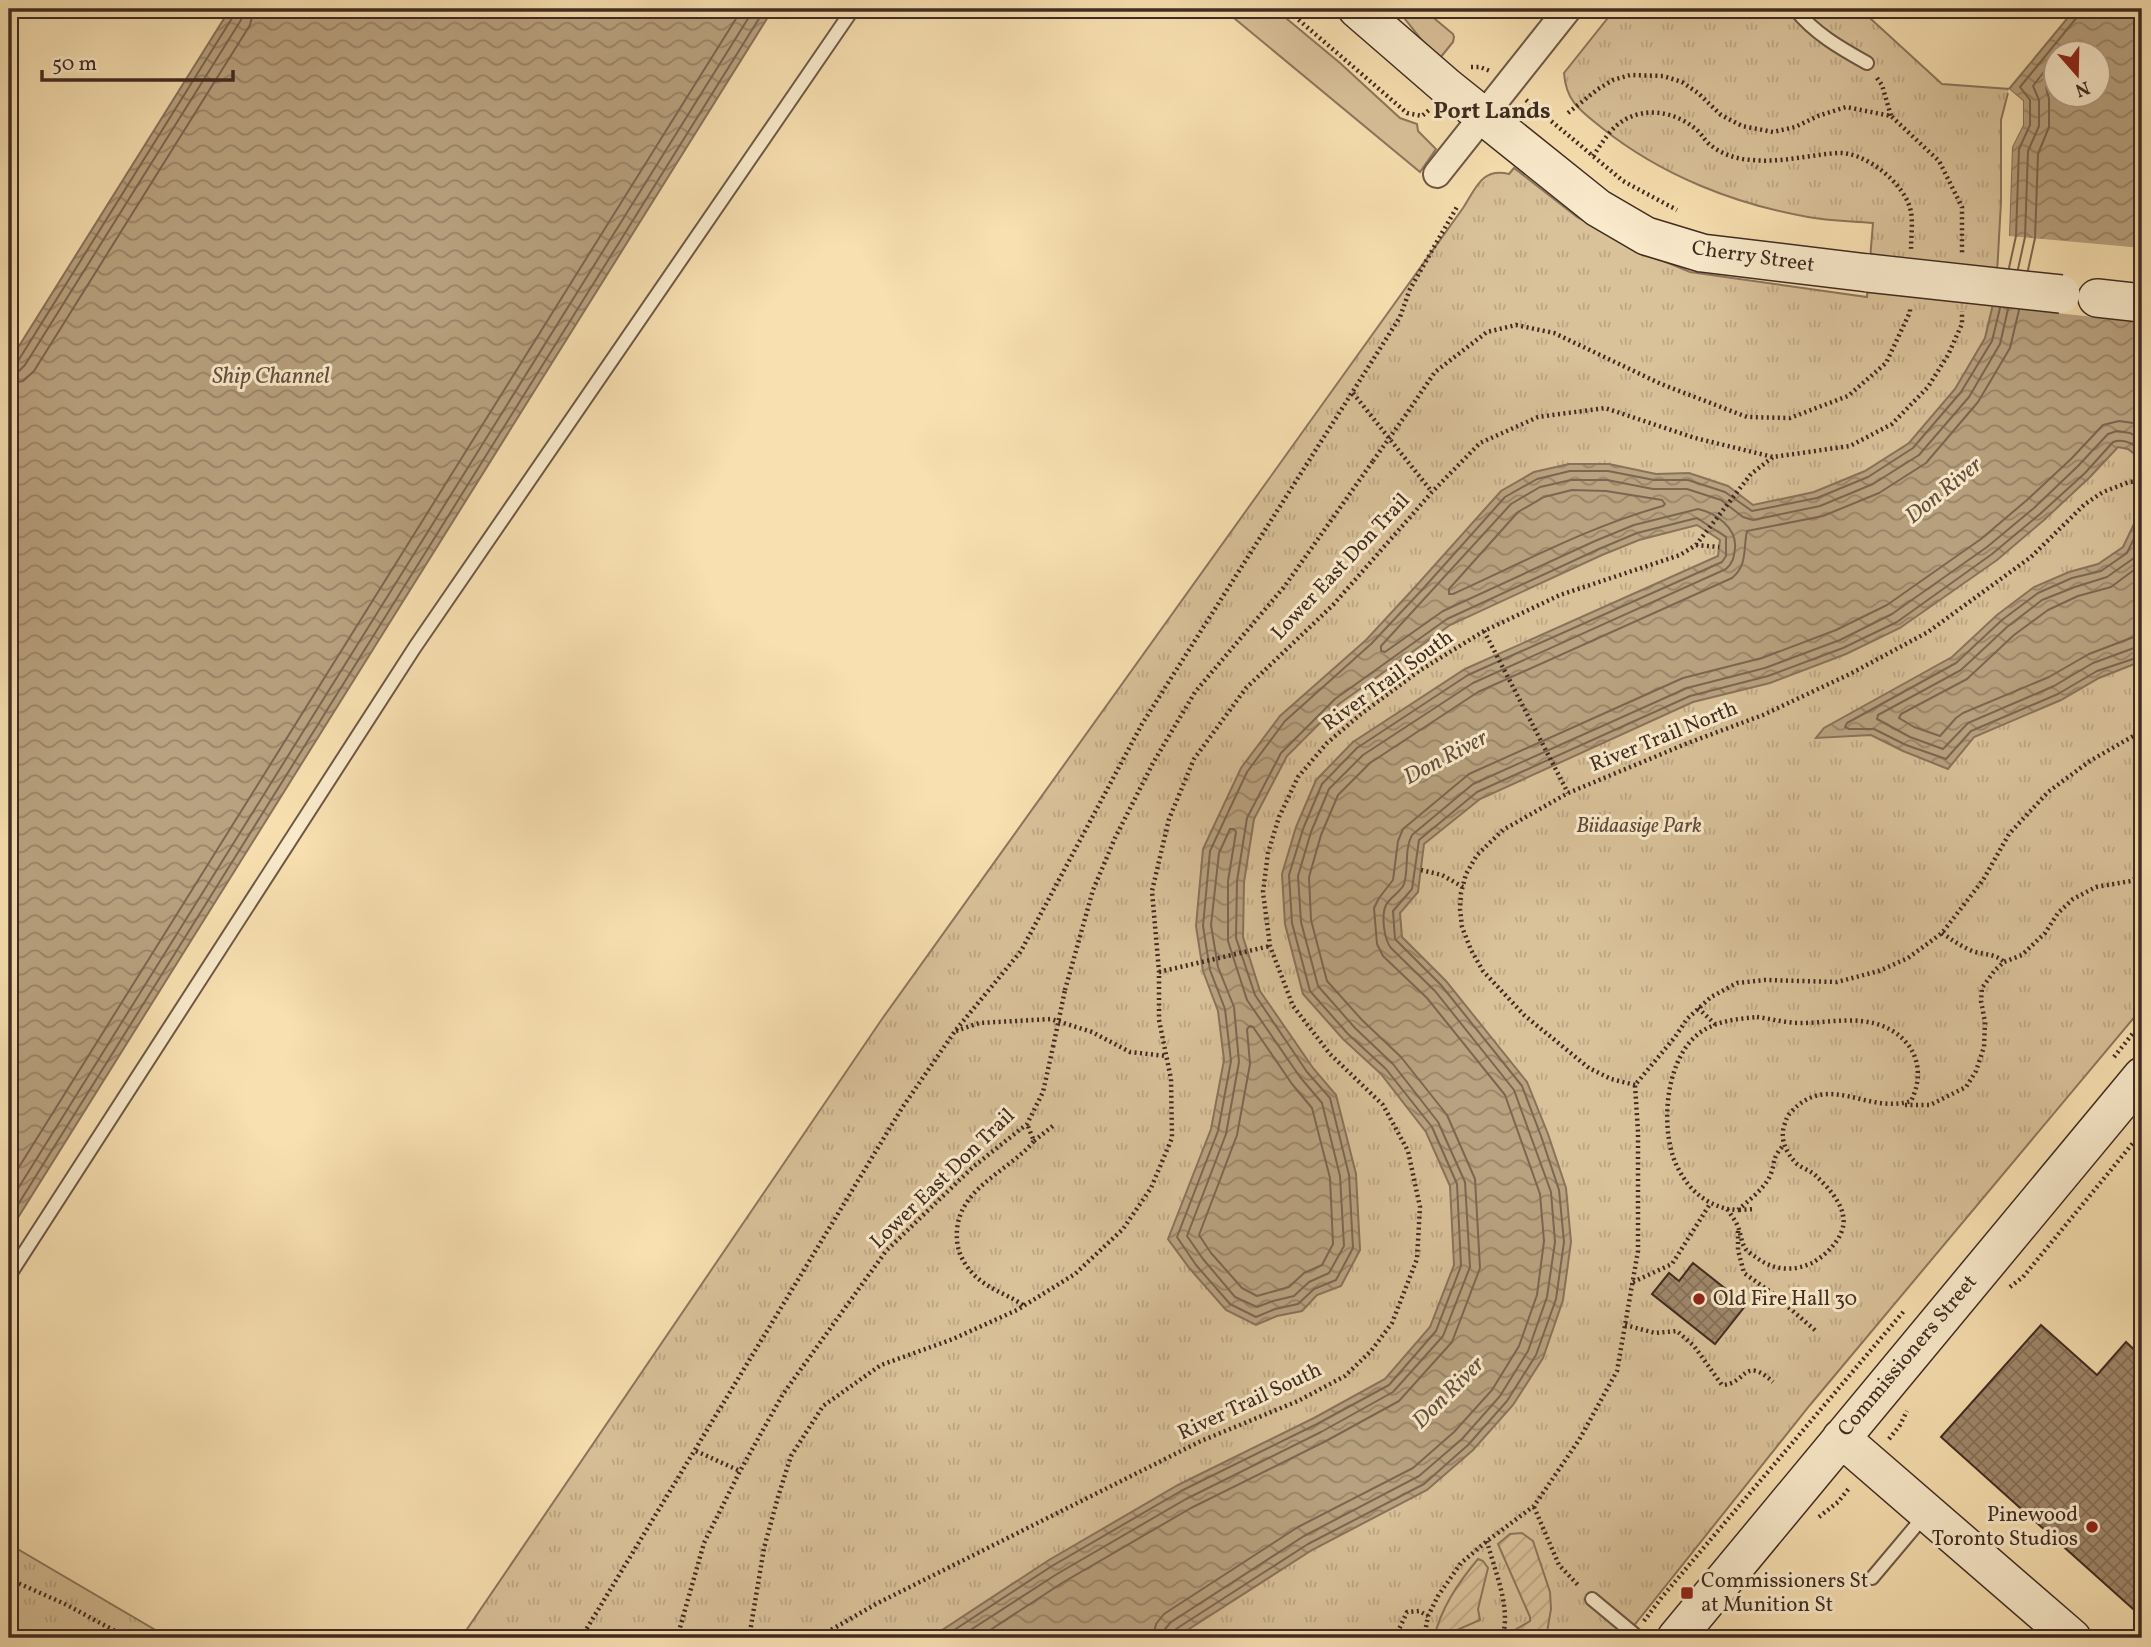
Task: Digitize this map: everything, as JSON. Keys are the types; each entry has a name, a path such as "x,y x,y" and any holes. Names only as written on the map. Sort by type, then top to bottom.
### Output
{"street":[{"name":"Cherry Street","path":"1357,9 1483,117 1598,208 1646,236 1702,253 2142,303"},
{"path":"1437,174 1568,9"},
{"name":"Commissioners Street","path":"1676,1638 2142,1076"},
{"path":"1841,1438 2072,1638"}],"lane":[{"path":"9,1276 415,647 853,9"},
{"path":"1795,9 1805,22 1837,46 1867,63"},
{"path":"1872,1578 1927,1511"},
{"path":"1592,1600 1639,1638"}],"path":[{"path":"1286,9 1407,113 1416,116"},
{"path":"1867,63 1882,85 1891,116 1939,161 1962,207 1962,259"},
{"path":"1568,113 1598,89 1613,80 1630,75 1663,76 1682,82 1721,115 1742,126 1773,132 1795,127 1846,107 1891,116"},
{"path":"1542,114 1623,181 1672,209 1685,213"},
{"path":"581,1638 902,1108 955,1031 1021,951 1142,724 1400,317 1410,289 1458,205"},
{"name":"Lower East Don Trail","path":"749,1638 764,1548 784,1476 791,1456 823,1406 881,1365 953,1339 1023,1306 1075,1274 1123,1230 1151,1188 1171,1138 1171,1079 1159,1020 1160,972 1153,891 1169,819 1194,759 1245,688 1333,606 1432,492 1480,443 1538,417 1605,408 1695,438 1773,457 1850,446 1892,424 1928,387 1948,355 1962,324 1962,311"},
{"path":"1353,393 1432,492"},
{"name":"Lower East Don Trail","path":"677,1638 704,1543 783,1394 887,1251 973,1167 1027,1124 1043,1092 1065,990 1093,890 1115,838 1153,763 1195,692 1284,587 1405,415"},
{"path":"1719,547 1696,545 1751,474 1773,457"},
{"name":"River Trail North","path":"1634,1085 1611,1079 1589,1068 1524,1015 1483,971 1462,928 1460,909 1466,874 1477,855 1503,830 1568,793 1763,715 1850,674 1928,632 2031,557 2085,504 2103,492 2129,482 2142,481"},
{"name":"River Trail South","path":"817,1638 876,1604 1201,1441 1298,1401 1345,1376 1370,1351 1391,1322 1417,1259 1420,1207 1408,1151 1383,1105 1330,1054 1293,1006 1270,946 1263,892 1268,853 1279,817 1298,777 1327,743 1419,671 1484,631 1560,595 1680,555 1696,545"},
{"path":"1484,631 1568,793"},
{"path":"1424,1638 1428,1616 1461,1563 1534,1506 1579,1440 1617,1371 1637,1251 1639,1187 1634,1085 1698,1008 1711,997 1737,983 1765,980 1837,982 1879,971 1908,958 1942,933 1983,880 2009,834 2048,792 2090,761 2142,731"},
{"path":"1421,870 1442,875 1463,887"},
{"path":"1727,1209 1738,1225 1745,1249 1762,1262 1778,1269 1791,1269 1822,1256 1839,1239 1844,1218 1840,1205 1813,1173 1797,1165 1783,1146 1783,1131 1788,1114 1803,1100 1824,1092 1871,1102 1930,1105 1966,1087 1976,1071 1984,1047 1982,988 1995,970 2004,962 2022,955 2045,933 2058,913 2073,899 2096,887 2131,881 2142,874"},
{"path":"1942,933 1955,943 1975,952 1998,956 2004,962"},
{"path":"1160,972 1270,946"},
{"path":"1698,1008 1716,1025"},
{"path":"1754,1209 1727,1209 1710,1204 1697,1194 1678,1169 1668,1137 1668,1095 1676,1062 1696,1036 1727,1020 1758,1017 1800,1023 1862,1021 1888,1028 1913,1050 1919,1068 1917,1089 1911,1101 1899,1105"},
{"path":"955,1031 979,1023 1051,1019 1091,1032 1130,1052 1166,1056"},
{"path":"1027,1124 1034,1140"},
{"path":"1023,1306 983,1283 973,1274 959,1252 957,1232 963,1207 978,1188 1024,1153 1034,1140 1054,1125"},
{"path":"1738,1210 1769,1178 1775,1154 1783,1146"},
{"path":"1632,1282 1672,1264 1710,1204"},
{"path":"1738,1225 1738,1250 1744,1273 1816,1331"},
{"path":"1625,1325 1655,1333 1677,1331 1695,1346 1722,1385 1729,1385 1748,1371 1761,1371 1773,1382"},
{"path":"696,1451 740,1471"},
{"path":"1534,1506 1559,1565 1592,1600"},
{"path":"1487,1541 1502,1595 1505,1629 1502,1638"},
{"path":"9,1579 67,1605 128,1638"},
{"path":"1395,1638 1407,1612 1419,1611 1428,1616"}],"green space":[{"path":"1223,9 1275,9 1400,118 1417,124 1418,131 1436,149 1420,172"},
{"path":"1397,9 1423,9 1453,34 1453,42 1440,58 1429,49"},
{"name":"Biidaasige Park","path":"1615,9 1860,9 1942,84 2009,89 2001,120 2001,202 1995,310 2142,326 2142,1008 1810,1405 1624,1638 461,1638 882,1019 1486,176 1509,174 1514,168 1577,217 1632,248 1690,272 1867,297 1873,223 1808,217 1726,196 1649,160 1625,145 1576,105 1565,83 1564,73"},
{"path":"1522,1533 1533,1541 1550,1592 1551,1609 1546,1638 1508,1638 1510,1633 1530,1621 1530,1617 1498,1544 1510,1534"},
{"path":"9,1544 169,1638 9,1638"},
{"path":"1478,1559 1488,1568 1478,1609 1480,1620 1450,1633 1448,1638 1434,1638 1451,1596"}],"water":[{"name":"Ship Channel","path":"230,9 773,9 9,1232 9,362"},
{"name":"Don River","path":"2075,9 2142,9 2142,661 2099,678 2061,700 1974,737 1948,769 1871,735 1816,738 1824,728 1952,657 1997,615 2034,587 2069,572 2098,564 2123,547 2135,522 2137,456 2128,449 2118,447 2044,520 1997,560 1900,628 1846,654 1770,683 1693,702 1480,799 1424,844 1418,892 1400,913 1402,937 1446,981 1527,1082 1566,1188 1571,1242 1563,1300 1543,1358 1513,1405 1473,1450 1427,1490 1312,1550 1175,1638 930,1638 1049,1560 1178,1485 1314,1418 1385,1379 1430,1327 1454,1265 1450,1186 1426,1132 1381,1074 1343,1039 1303,994 1285,924 1282,874 1296,827 1316,780 1353,742 1465,669 1718,556 1720,540 1697,525 1639,540 1450,625 1339,704 1287,756 1254,819 1244,882 1243,937 1260,991 1313,1068 1336,1095 1356,1174 1360,1250 1341,1286 1317,1295 1302,1311 1277,1316 1256,1325 1226,1310 1168,1239 1211,1129 1224,1060 1218,1011 1203,971 1196,926 1203,849 1241,768 1280,716 1366,640 1501,491 1534,472 1569,464 1609,464 1656,474 1689,473 1728,486 1753,505 1814,492 1865,471 1909,443 1955,389 1985,338 2009,236 2012,147 2023,125 2023,101 2009,89 2042,49 2042,108 2112,108 2112,38 2051,38"}],"pier":[{"path":"2009,89 2023,101 2023,125 2012,147 2009,236 2142,248 2142,322 1989,306 2006,235 2009,147 2019,124 2020,103 2007,92"}],"building":[{"name":"Old Fire Hall 30","path":"1693,1263 1746,1305 1715,1344 1652,1294 1669,1273 1679,1281"},
{"name":"Pinewood Toronto Studios","path":"2041,1325 2097,1375 2126,1342 2142,1357 2142,1617 1941,1437"}],"place":[{"name":"Old Fire Hall 30","path":"1699,1299"},
{"name":"Pinewood Toronto Studios","path":"2092,1527"},
{"name":"Commissioners St at Munition St","path":"1687,1593"}],"district":[{"name":"Port Lands","path":"1492,112"}]}
